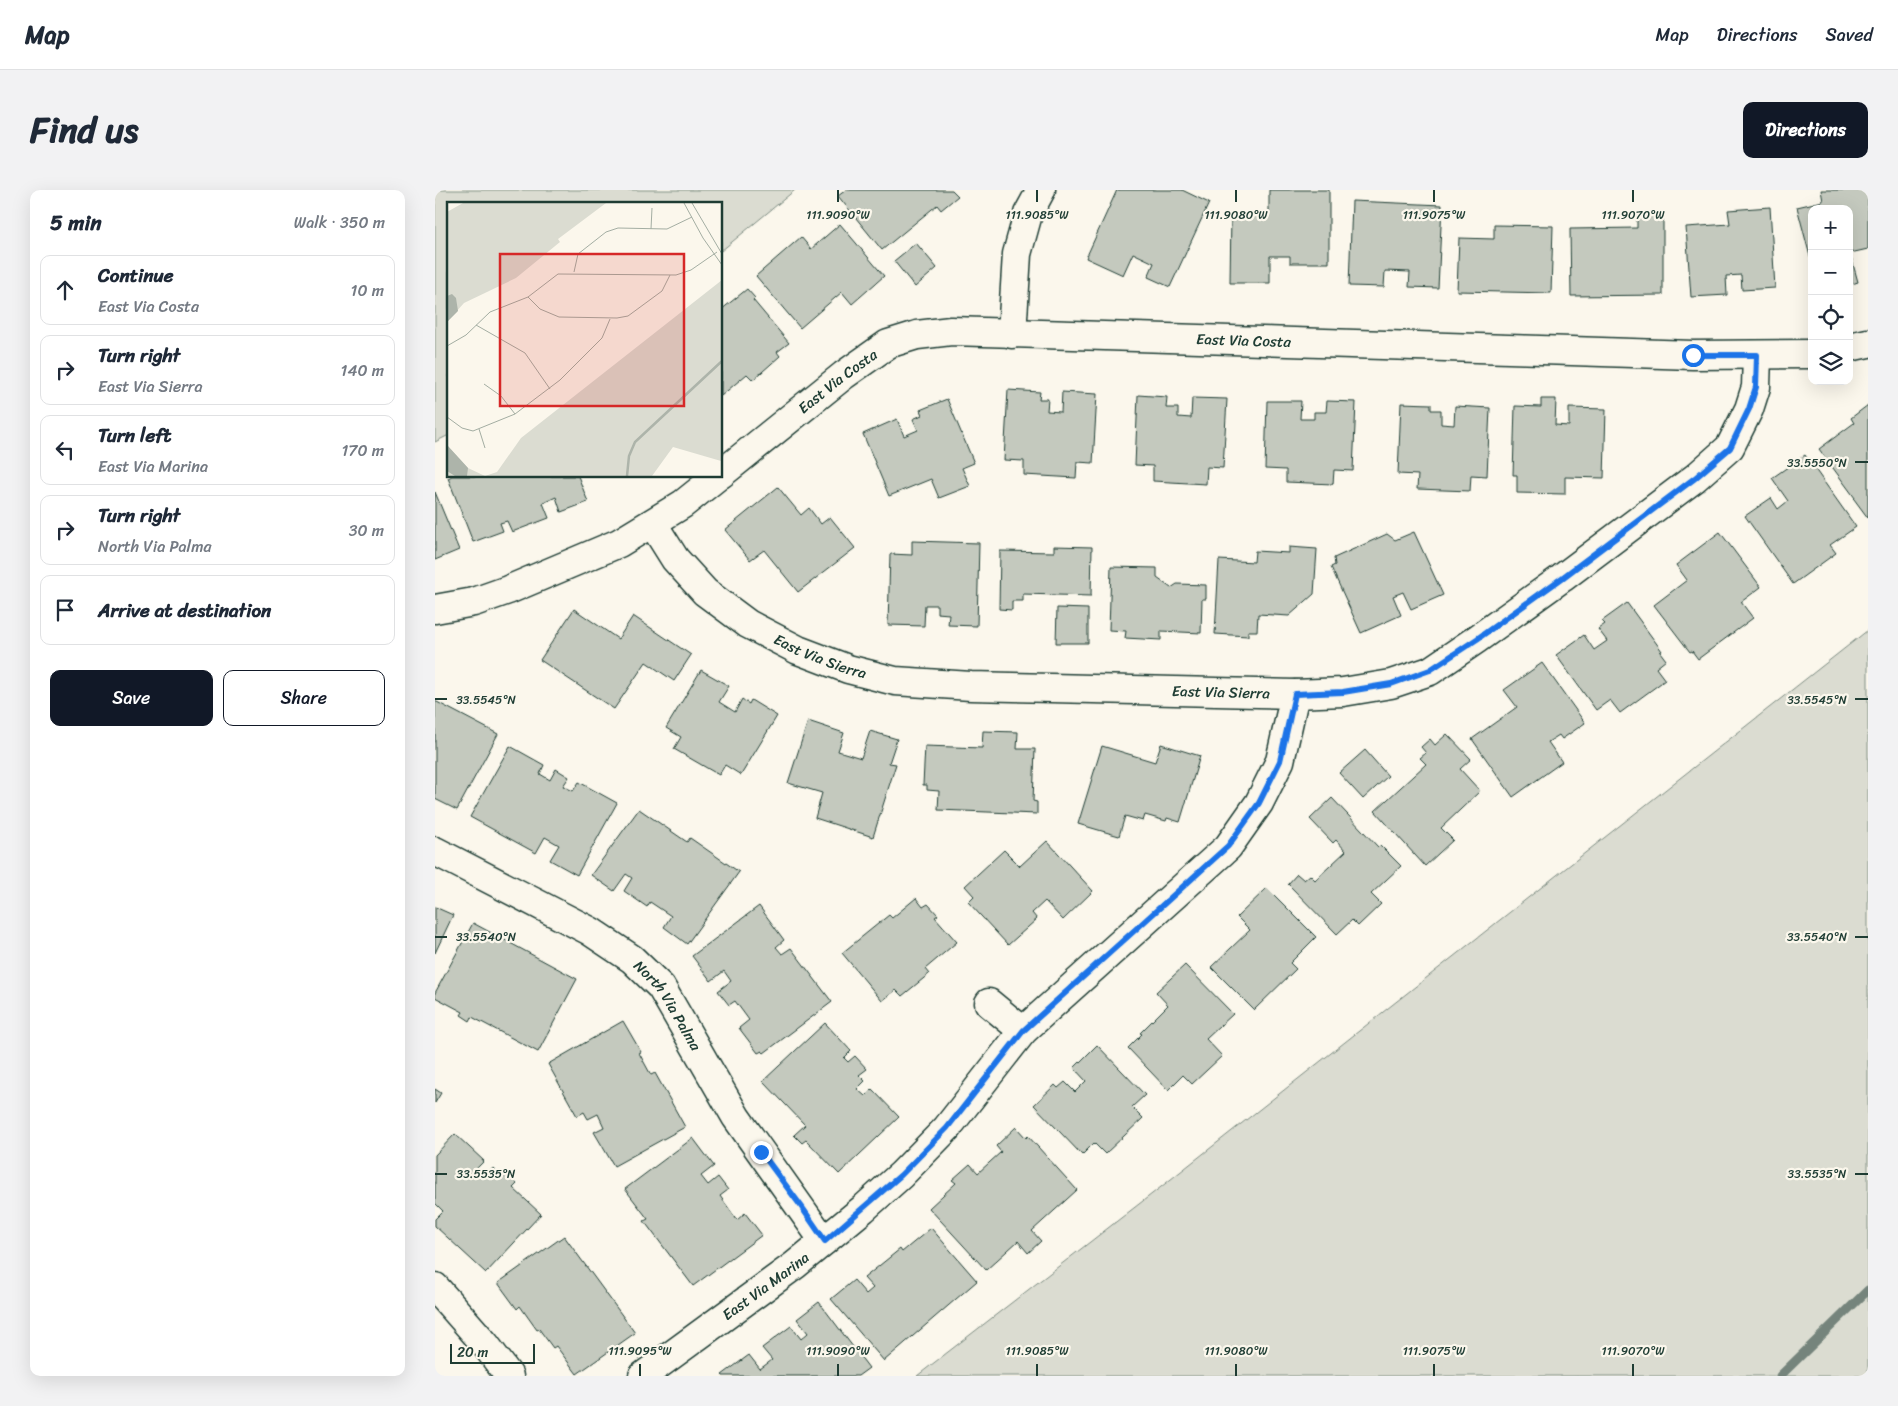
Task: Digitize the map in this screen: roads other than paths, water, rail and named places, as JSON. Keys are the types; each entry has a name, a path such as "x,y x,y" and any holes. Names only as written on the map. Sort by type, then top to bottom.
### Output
{"street":[{"path":"1012,334 1017,254 1028,214 1041,190"},
{"name":"East Via Costa","path":"723,472 843,375 889,344 917,334 951,331 1693,355 1808,354"},
{"path":"1853,346 1868,342"},
{"name":"East Via Sierra","path":"653,524 675,560 705,592 748,624 798,650 848,669 895,681 971,686 1295,694 1343,692 1391,684 1430,670 1562,578 1695,478 1730,448 1749,409 1756,387 1757,355"},
{"path":"435,609 474,602 508,590 619,543 683,504 716,478"},
{"name":"East Via Marina","path":"643,1376 825,1241 901,1175 947,1128 1023,1031 1228,846 1259,803 1280,761 1295,694"},
{"name":"North Via Palma","path":"435,852 590,931 632,959 661,987 736,1117 825,1241"},
{"path":"989,1003 1023,1031"},
{"path":"435,1287 485,1344 509,1376"}],"waterway":[{"path":"1780,1376 1868,1290"}]}
